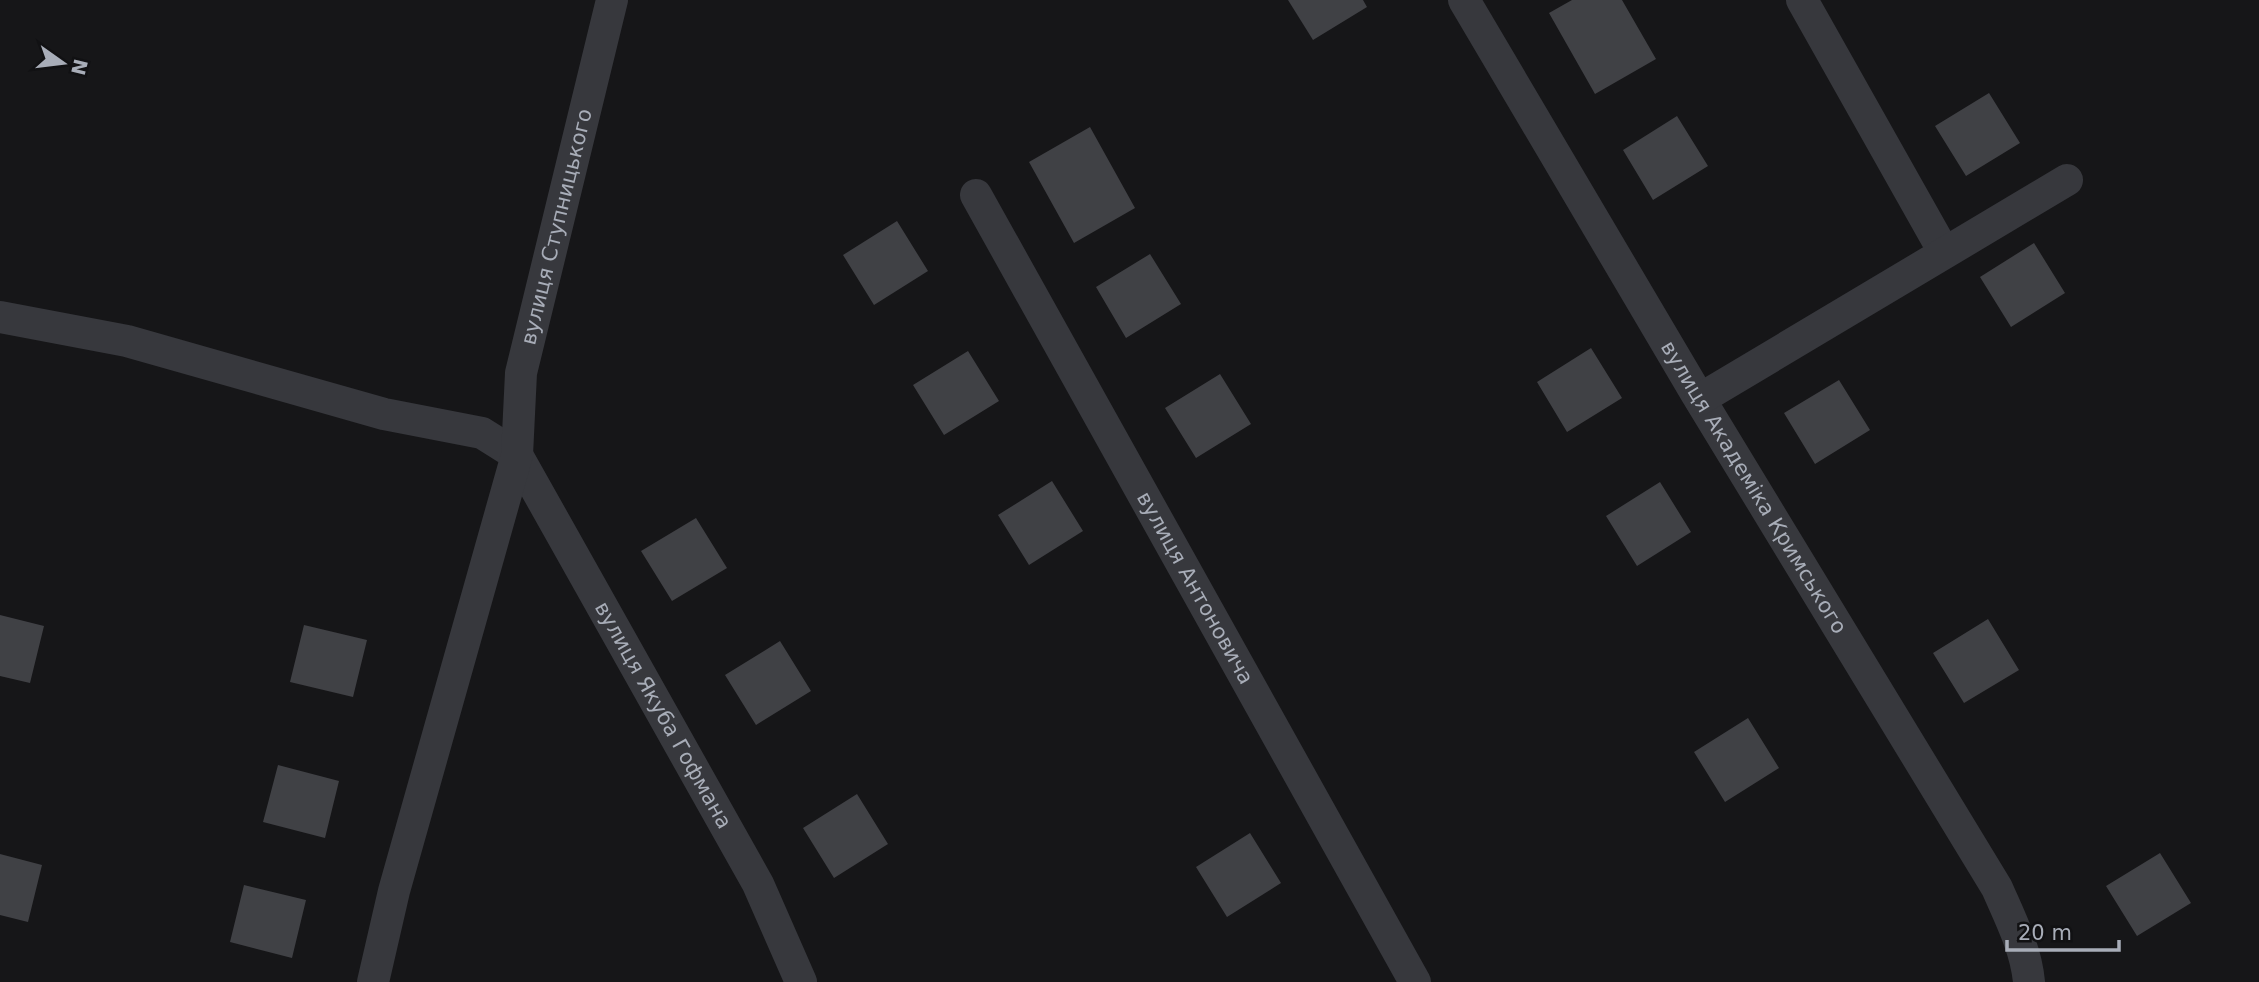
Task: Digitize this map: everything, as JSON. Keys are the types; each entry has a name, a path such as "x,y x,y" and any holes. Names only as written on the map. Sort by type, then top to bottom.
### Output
{"street":[{"name":"вулиця Ступницького","path":"373,982 394,891 517,455 521,373 612,0"},
{"name":"вулиця Академіка Кримського","path":"1464,0 1700,399 1991,878 2017,934 2028,969 2029,982"},
{"path":"1802,0 1944,252"},
{"path":"1700,399 2067,180"},
{"name":"вулиця Антоновича","path":"976,195 1415,982"},
{"path":"0,317 127,341 384,414 482,433 517,455"},
{"name":"вулиця Якуба Гофмана","path":"517,455 758,884 801,982"}],"building":[{"path":"1288,0 1363,0 1367,7 1313,40"},
{"path":"1572,0 1622,0 1656,59 1595,94 1549,13"},
{"path":"1989,93 2020,143 1966,176 1935,126"},
{"path":"1677,116 1708,166 1653,200 1623,150"},
{"path":"1090,127 1135,208 1074,243 1029,162"},
{"path":"897,221 928,271 874,305 843,255"},
{"path":"2034,243 2065,293 2011,327 1980,277"},
{"path":"1150,254 1181,304 1126,338 1096,287"},
{"path":"1591,348 1622,398 1567,432 1537,382"},
{"path":"968,351 999,401 944,435 913,385"},
{"path":"1220,374 1251,424 1196,458 1165,408"},
{"path":"1839,380 1870,430 1815,464 1784,413"},
{"path":"1052,481 1083,531 1029,565 998,515"},
{"path":"1660,482 1691,532 1637,566 1606,516"},
{"path":"696,518 727,568 672,601 641,551"},
{"path":"0,615 44,626 30,683 0,676"},
{"path":"1988,619 2019,670 1964,703 1933,653"},
{"path":"304,625 367,640 353,697 290,682"},
{"path":"780,641 811,691 756,725 725,675"},
{"path":"1748,718 1779,768 1725,802 1694,752"},
{"path":"278,765 339,781 325,838 263,822"},
{"path":"857,794 888,844 834,878 803,828"},
{"path":"1250,833 1281,883 1227,917 1196,867"},
{"path":"2160,853 2191,903 2137,936 2106,886"},
{"path":"0,854 42,865 28,922 0,915"},
{"path":"244,885 306,900 292,958 230,942"}]}
